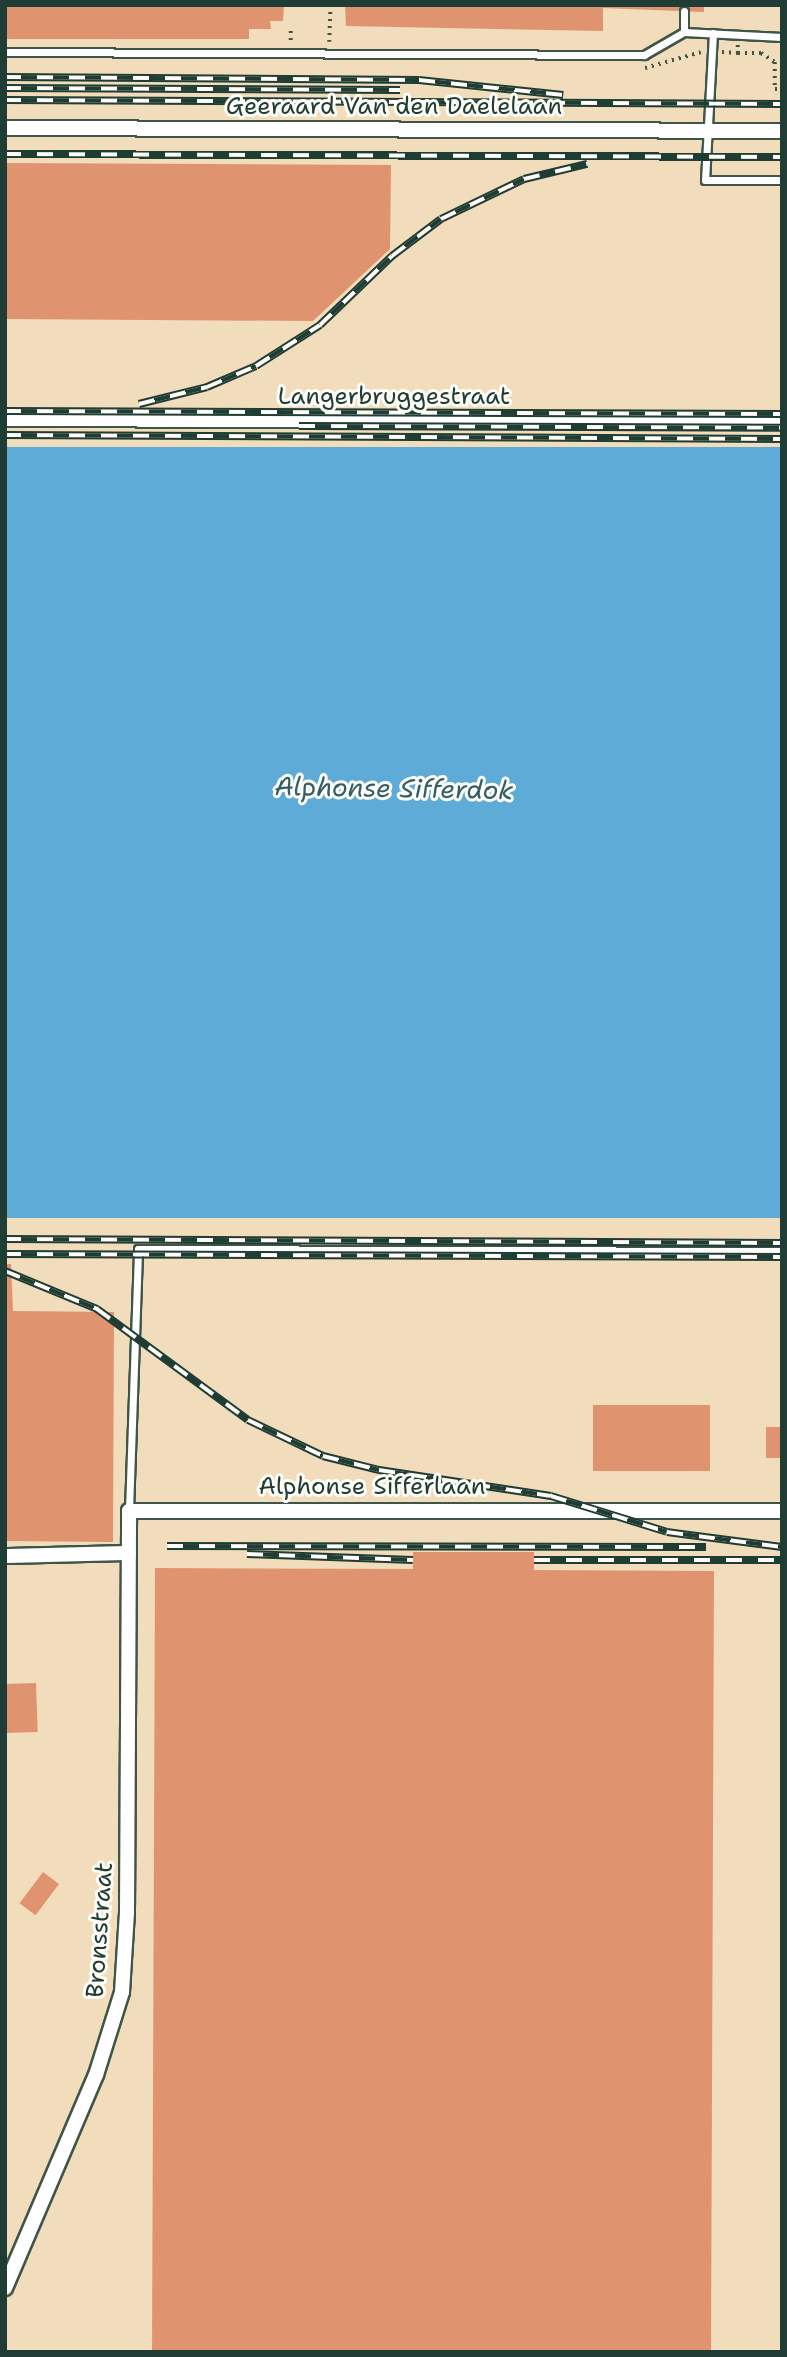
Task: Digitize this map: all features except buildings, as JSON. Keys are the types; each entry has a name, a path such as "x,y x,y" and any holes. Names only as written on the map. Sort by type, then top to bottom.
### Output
{"street":[{"name":"Geeraard Van den Daelelaan","path":"5,128 782,131"},
{"name":"Langerbruggestraat","path":"5,419 782,422"},
{"name":"Alphonse Sifferlaan","path":"129,1511 782,1511"},
{"path":"5,1556 129,1553 129,1511"},
{"name":"Bronsstraat","path":"5,2288 96,2075 122,1992 127,1913 129,1553"}],"lane":[{"path":"684,11 684,32"},
{"path":"5,52 644,55 684,32 782,37"},
{"path":"713,33 705,180 782,180"},
{"path":"129,1511 138,1249 782,1251"}],"water":[{"name":"Alphonse Sifferdok","path":"5,447 782,447 782,1218 5,1218"}],"railway":[{"path":"5,77 419,80 563,95"},
{"path":"5,88 400,90"},
{"path":"5,100 782,104"},
{"path":"5,154 782,157"},
{"path":"139,404 207,387 256,366 320,325 392,256 441,219 524,179 587,164"},
{"path":"5,411 782,414"},
{"path":"299,426 782,428"},
{"path":"5,435 782,439"},
{"path":"5,1239 782,1243"},
{"path":"5,1254 782,1257"},
{"path":"5,1271 97,1309 248,1420 323,1456 379,1470 551,1496 667,1532 782,1547"},
{"path":"167,1546 706,1547"},
{"path":"247,1554 413,1560"},
{"path":"534,1560 782,1560"}]}
